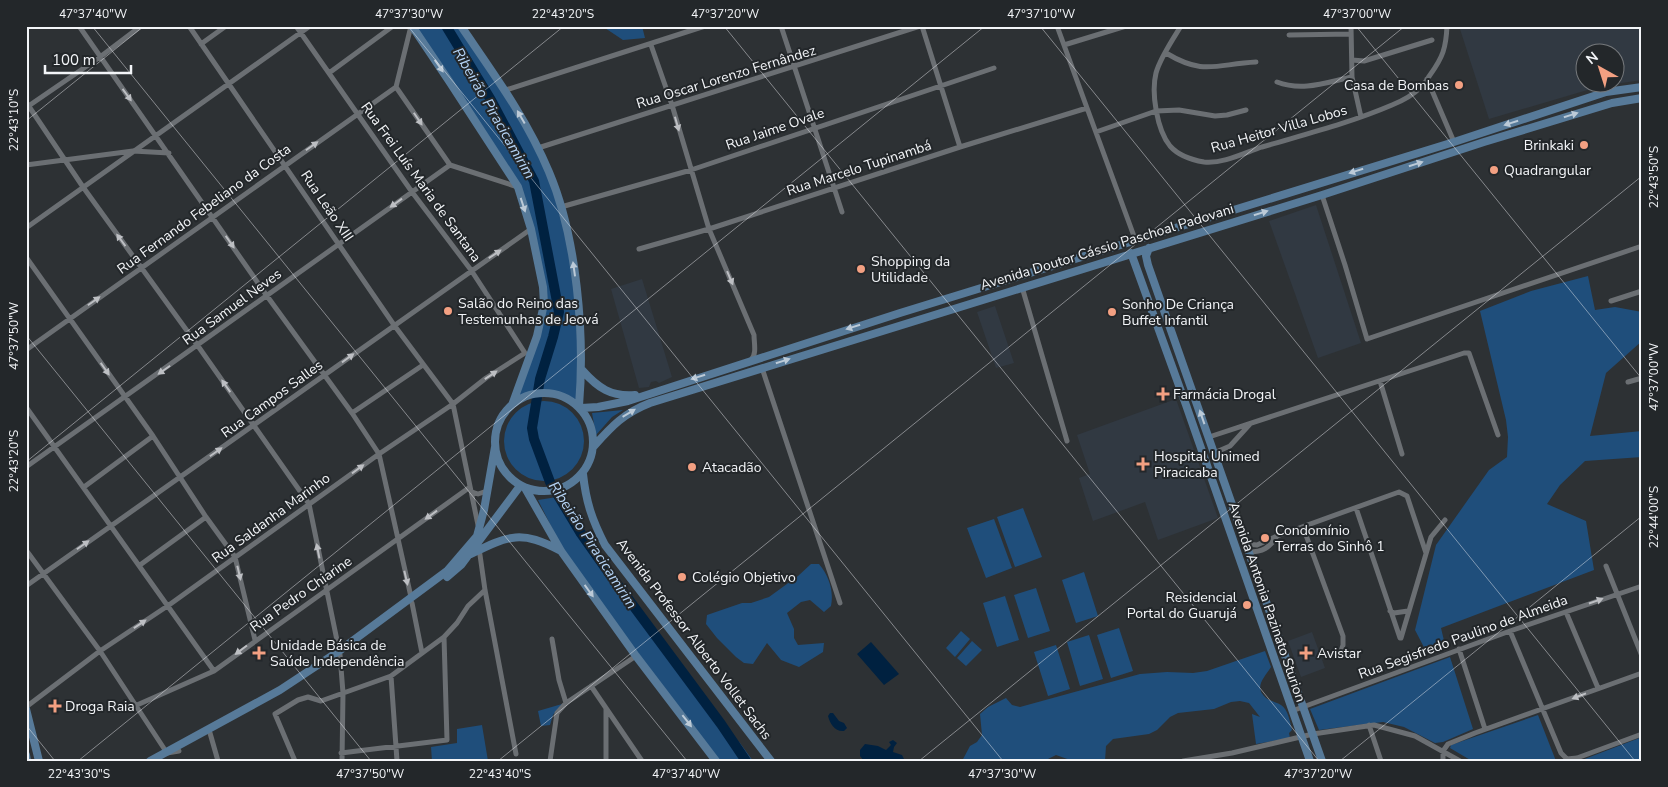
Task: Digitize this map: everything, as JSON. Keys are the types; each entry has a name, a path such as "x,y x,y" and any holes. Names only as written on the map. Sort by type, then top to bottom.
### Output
{"main road":[{"path":"159,761 284,692 340,653 411,600 447,570 472,543 479,530 495,447 496,432 502,417 512,405 544,304 543,286 531,229 518,187 411,26"},
{"path":"461,26 506,90 538,148 550,173 561,208 575,268 582,370 580,407"},
{"name":"Avenida Doutor Cássio Paschoal Padovani","path":"580,407 611,405 1082,256 1454,142 1606,92 1642,87"},
{"name":"Avenida Doutor Cássio Paschoal Padovani","path":"594,446 621,417 634,409 1612,103 1642,98"},
{"path":"1433,159 1454,148 1454,142"},
{"path":"1234,209 1242,212 1242,216 1235,221"},
{"name":"Avenida Antonia Pazinato Sturion","path":"1149,248 1146,256 1148,265 1322,761"},
{"name":"Avenida Antonia Pazinato Sturion","path":"1131,253 1310,761"},
{"path":"1080,269 1079,263 1082,256"},
{"path":"930,315 936,309 967,299 969,296 968,292"},
{"path":"1163,342 1170,345 1184,386 1193,391"},
{"path":"582,370 600,388 620,396 642,395"},
{"path":"495,447 499,463 508,476 523,487 538,492 561,489 569,485 583,474 590,461 594,446 592,426 580,407 556,394 543,393 531,395 512,405"},
{"name":"Avenida Professor Alberto Vollet Sachs","path":"583,474 585,496 590,514 616,561 771,761"},
{"path":"411,600 449,576 461,565 479,546 523,487"},
{"path":"523,487 561,551 636,656 716,761"},
{"path":"1226,521 1238,521"},
{"path":"479,546 508,538 522,537 534,538 561,551"},
{"path":"1236,550 1242,554 1247,548"},
{"path":"150,761 280,690 340,653"},
{"path":"26,708 39,761"},
{"path":"26,755 28,761"}],"street":[{"path":"79,26 379,454 422,652"},
{"path":"141,26 100,57 27,105 83,187 309,504 340,653 343,693 342,761"},
{"name":"Rua Leão XIII","path":"189,26 394,325 453,404"},
{"path":"201,44 226,26"},
{"name":"Rua Frei Luís Maria de Santana","path":"296,26 412,192 471,270 528,354"},
{"path":"26,228 310,26"},
{"path":"329,73 393,26"},
{"path":"411,26 396,87 450,165 518,187"},
{"path":"506,90 651,45 705,26"},
{"path":"781,26 842,212"},
{"path":"921,26 960,147"},
{"name":"Rua Oscar Lorenzo Fernândez","path":"538,148 921,26"},
{"path":"1057,26 1135,240"},
{"path":"1064,45 1126,26"},
{"name":"Rua Heitor Villa Lobos","path":"1181,26 1156,73 1154,87 1156,111 1170,146 1188,158 1206,162 1228,158 1394,105 1421,87 1441,60 1446,44 1447,26"},
{"path":"1351,26 1352,77 1361,117"},
{"path":"1289,35 1351,34"},
{"path":"1352,60 1364,60 1432,40"},
{"path":"651,45 672,105 709,229 754,335 755,351 754,356 750,360"},
{"path":"1166,53 1181,62 1199,68 1223,67 1256,62"},
{"name":"Rua Jaime Ovale","path":"561,208 691,170 814,127 994,68"},
{"path":"1277,82 1302,88 1352,77"},
{"path":"1427,79 1454,142"},
{"name":"Rua Fernando Febeliano da Costa","path":"26,350 396,87"},
{"name":"Rua Marcelo Tupinambá","path":"639,249 709,229 960,147 1087,108"},
{"path":"1096,132 1156,111 1179,110 1215,116 1246,110"},
{"path":"26,165 133,151 169,153"},
{"name":"Rua Samuel Neves","path":"26,467 450,165"},
{"path":"1322,195 1346,266 1367,339 1642,246"},
{"name":"Rua Campos Salles","path":"26,586 531,229"},
{"path":"26,257 153,436 206,517 235,556 255,640"},
{"path":"1022,287 1067,441"},
{"path":"1611,301 1642,291"},
{"path":"1209,437 1464,352 1469,354 1498,435"},
{"name":"Rua Saldanha Marinho","path":"26,708 100,651 169,605 379,454 453,404 486,378 528,354"},
{"path":"352,413 423,365"},
{"path":"762,368 840,603"},
{"path":"1628,382 1642,378"},
{"path":"1380,381 1402,454"},
{"path":"453,404 479,530"},
{"path":"26,407 169,605 214,671"},
{"path":"1214,453 1230,446 1251,424"},
{"path":"84,487 153,436"},
{"path":"471,489 480,494 487,490"},
{"name":"Rua Pedro Chiarine","path":"137,705 214,671 255,640 471,489"},
{"path":"1247,548 1259,551 1270,547 1277,536 1399,492 1407,496 1410,502 1426,553"},
{"path":"1356,508 1400,638 1431,536 1445,520"},
{"path":"140,565 206,517"},
{"path":"1303,527 1343,636 1343,646 1340,654"},
{"path":"479,546 516,754"},
{"path":"26,550 100,651 166,752 170,754 179,751"},
{"path":"1606,566 1642,656"},
{"name":"Rua Segisfredo Paulino de Almeida","path":"1292,711 1459,649 1642,586"},
{"path":"295,761 275,714 298,700 308,697 321,701 391,676 444,637 457,623 468,606 486,590"},
{"path":"1390,611 1394,613 1408,611"},
{"path":"1566,612 1598,688"},
{"path":"1510,631 1560,753 1568,759 1577,758 1642,734"},
{"path":"341,753 447,740 444,637"},
{"path":"552,639 559,680 566,703"},
{"path":"1459,649 1485,729"},
{"path":"550,761 557,713 566,703 636,656"},
{"path":"1443,761 1443,751 1448,744 1642,673"},
{"path":"391,676 397,761"},
{"path":"591,686 642,761"},
{"path":"606,708 606,761"},
{"path":"1368,725 1382,761"},
{"path":"1183,761 1232,753 1313,734 1368,725 1380,725 1415,736 1460,761"},
{"path":"210,733 218,761"}],"shaded area":[{"path":"412,26 461,26 506,90 550,173 575,268 579,406 556,394 531,395 512,405 537,336 543,286 518,187"},
{"path":"602,26 642,26 645,38 623,40"},
{"path":"1459,26 1642,26 1642,80 1626,82 1626,42 1576,42 1576,92 1581,92 1489,119"},
{"path":"1316,205 1361,343 1318,358 1269,221"},
{"path":"1588,276 1595,310 1615,307 1642,312 1642,341 1606,373 1590,436 1642,431 1642,457 1585,461 1560,485 1547,504 1586,521 1594,570 1441,628 1446,649 1427,653 1415,630 1436,545 1489,470 1507,457 1508,437 1506,420 1480,311 1531,291"},
{"path":"642,279 672,377 659,383 656,381 651,382 649,387 639,388 611,289"},
{"path":"995,306 1014,363 996,368 977,312"},
{"name":"Hospital Unimed Piracicaba","path":"1176,399 1218,518 1158,540 1145,502 1093,521 1079,478 1090,474 1077,435"},
{"path":"544,401 559,404 572,413 581,426 584,441 581,456 572,469 559,478 544,481 529,478 516,469 507,456 504,441 507,426 516,413 529,404"},
{"path":"623,410 612,417 596,435 592,413"},
{"path":"557,497 582,539 642,622 718,724 740,743 753,761 719,761 636,653 563,550 538,500"},
{"path":"1023,508 1042,557 1015,567 997,517"},
{"path":"994,519 1012,568 986,578 967,528"},
{"path":"811,564 819,564 826,574 830,584 832,600 831,606 824,612 810,600 801,602 787,613 794,629 794,638 798,645 824,643 823,652 799,667 781,660 767,643 753,664 744,663 717,638 706,624 707,615 742,603 751,603 769,597"},
{"path":"1084,572 1098,616 1076,623 1062,580"},
{"path":"1036,588 1050,631 1028,638 1014,595"},
{"path":"1005,596 1019,640 997,647 983,603"},
{"path":"1119,628 1133,671 1111,678 1097,635"},
{"path":"961,631 970,639 955,657 946,648"},
{"name":"Avistar","path":"1312,632 1325,668 1301,677 1288,641"},
{"path":"1089,635 1103,679 1080,686 1067,642"},
{"path":"972,641 982,650 966,666 957,658"},
{"path":"871,642 899,674 884,685 857,654"},
{"path":"1056,645 1070,689 1048,696 1034,652"},
{"path":"1265,651 1271,667 1261,682 1260,690 1266,698 1285,709 1292,730 1289,733 1290,738 1256,744 1252,714 1260,717 1249,703 1240,701 1231,702 1214,709 1178,713 1149,734 1113,739 1106,746 1105,761 1073,761 1056,755 1044,761 962,761 970,746 977,742 982,735 980,714 988,707 1006,698 1012,705 1020,707 1140,674 1207,671"},
{"path":"1450,657 1473,729 1443,742 1435,743 1404,727 1383,722 1319,730 1310,709"},
{"path":"562,704 553,715 550,725 541,726 538,711"},
{"path":"830,713 833,713 839,721 844,723 847,728 844,731 833,727 828,716"},
{"path":"1538,715 1556,761 1472,761 1450,748 1451,745"},
{"path":"482,725 488,761 432,761 431,747 457,743 457,729"},
{"path":"1642,737 1642,761 1577,761 1582,760"},
{"path":"893,740 897,743 893,752 902,755 905,761 864,761 860,756 860,750 865,744 878,746 886,750 891,745 889,742"}],"waterway":[{"name":"Ribeirão Piracicamirim","path":"446,26 491,100 534,181 559,312 540,379 532,428 534,439 550,482 580,532 746,761"}],"place":[{"name":"Casa de Bombas","path":"1459,85"},
{"name":"Brinkaki","path":"1584,145"},
{"name":"Quadrangular","path":"1494,170"},
{"name":"Shopping da Utilidade","path":"861,269"},
{"name":"Salão do Reino das Testemunhas de Jeová","path":"448,311"},
{"name":"Sonho De Criança Buffet Infantil","path":"1112,312"},
{"name":"Farmácia Drogal","path":"1163,394"},
{"name":"Hospital Unimed Piracicaba","path":"1143,464"},
{"name":"Atacadão","path":"692,467"},
{"name":"Condomínio Terras do Sinhô 1","path":"1265,538"},
{"name":"Colégio Objetivo","path":"682,577"},
{"name":"Residencial Portal do Guarujá","path":"1247,605"},
{"name":"Unidade Básica de Saúde Independência","path":"259,653"},
{"name":"Avistar","path":"1306,653"},
{"name":"Droga Raia","path":"55,706"}]}
